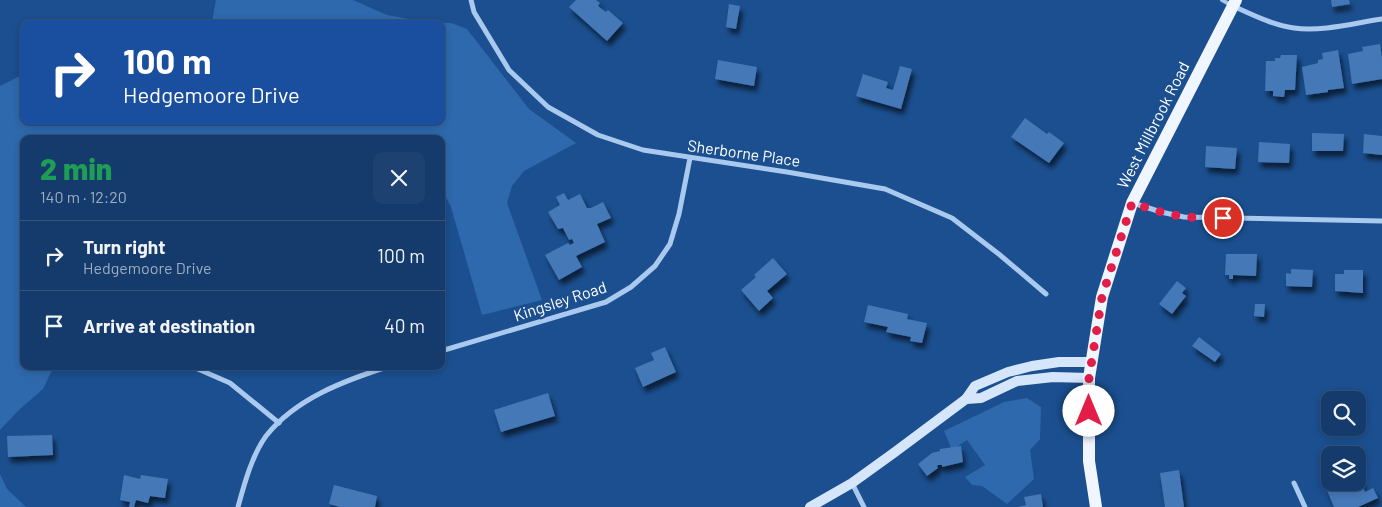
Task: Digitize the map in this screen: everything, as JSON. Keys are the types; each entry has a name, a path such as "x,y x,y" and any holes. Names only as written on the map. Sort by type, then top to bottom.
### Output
{"main road":[{"name":"West Millbrook Road","path":"1096,507 1089,461 1089,378 1102,297 1132,203 1230,2"}],"street":[{"name":"Sherborne Place","path":"471,0 474,12 509,70 548,107 598,135 643,150 885,188 952,218 1046,294"},
{"path":"1230,2 1270,22 1295,28 1326,28 1382,18"},
{"name":"Kingsley Road","path":"445,350 606,302 631,287 655,266 670,244 679,214 690,158"},
{"path":"1132,203 1184,217 1382,221"},
{"path":"810,507 852,483 966,399 975,386 1008,372 1032,366 1059,362 1091,362"},
{"path":"200,370 230,383 279,423"},
{"path":"238,507 247,473 265,437 279,423 312,396 377,370"},
{"path":"966,399 981,398 1017,381 1053,377 1089,378"},
{"path":"852,483 864,507"},
{"path":"1294,483 1305,507"}],"shaded area":[{"path":"216,0 353,0 387,15 414,20 212,20"},
{"path":"445,23 467,29 529,109 576,143 524,171 512,186 507,203 542,300 482,315 451,207 445,195 445,135 20,135 20,370 52,370 43,389 0,430 0,86 20,76 20,125 445,125"},
{"path":"1027,398 1041,407 1040,439 1030,450 1034,479 1007,504 982,486 972,485 965,477 985,465 967,440 952,450 944,431 1004,402"},
{"path":"0,474 7,489 26,507 0,507"}],"building":[{"path":"576,0 596,0 600,3 598,6 606,12 608,10 623,23 607,41 569,7"},
{"path":"1331,0 1349,0 1350,4 1332,7"},
{"path":"729,4 740,6 736,29 726,27"},
{"path":"1380,44 1382,79 1352,84 1348,54 1363,51 1362,47"},
{"path":"1338,50 1344,88 1306,95 1302,67 1318,63 1318,60 1323,59 1322,53"},
{"path":"1281,55 1297,55 1295,90 1285,90 1284,97 1273,96 1273,91 1265,91 1266,61 1275,61 1275,58 1280,58"},
{"path":"718,60 757,67 754,86 715,79"},
{"path":"900,66 912,69 901,109 856,96 863,74 888,82 886,88 893,90"},
{"path":"1025,118 1047,134 1049,132 1064,143 1049,163 1011,137"},
{"path":"1312,133 1344,134 1343,151 1312,151"},
{"path":"1364,134 1382,136 1382,155 1363,153"},
{"path":"1259,142 1290,144 1289,163 1258,162"},
{"path":"1206,146 1237,148 1235,169 1205,167"},
{"path":"564,193 568,200 580,194 587,208 603,202 611,218 597,224 605,242 576,256 582,267 559,280 545,255 568,243 570,245 574,243 572,239 569,240 563,228 558,229 548,212 560,205 556,197"},
{"path":"1226,254 1257,254 1256,276 1233,275 1233,279 1229,279 1229,275 1225,275"},
{"path":"773,258 787,274 767,291 773,298 759,311 741,290"},
{"path":"1291,269 1313,270 1312,287 1286,286 1286,273 1291,274"},
{"path":"1344,270 1363,270 1363,293 1335,291 1335,274 1344,274"},
{"path":"1177,281 1186,288 1182,293 1186,296 1172,314 1159,304"},
{"path":"1255,304 1265,304 1264,317 1254,316"},
{"path":"868,305 908,314 907,319 927,323 922,343 910,341 911,337 886,332 888,327 864,322"},
{"path":"1199,337 1221,354 1215,362 1192,346"},
{"path":"665,347 676,372 643,387 635,368 654,360 651,353"},
{"path":"548,393 555,416 501,432 494,410"},
{"path":"52,435 53,455 8,457 7,436"},
{"path":"961,446 963,462 942,467 942,465 938,465 938,468 927,476 918,464 932,453 940,451 940,449"},
{"path":"1179,470 1184,507 1165,507 1160,473"},
{"path":"124,475 140,479 141,475 168,479 165,498 150,496 148,503 136,500 134,507 129,507 130,502 120,500"},
{"path":"334,485 377,496 375,507 340,507 329,504"},
{"path":"1373,488 1378,498 1358,507 1334,507 1327,491 1365,492"},
{"path":"1041,494 1043,507 1018,507 1026,505 1024,497"}],"route":[{"path":"1089,411 1089,378 1102,297 1132,203 1184,217 1223,218"}]}
